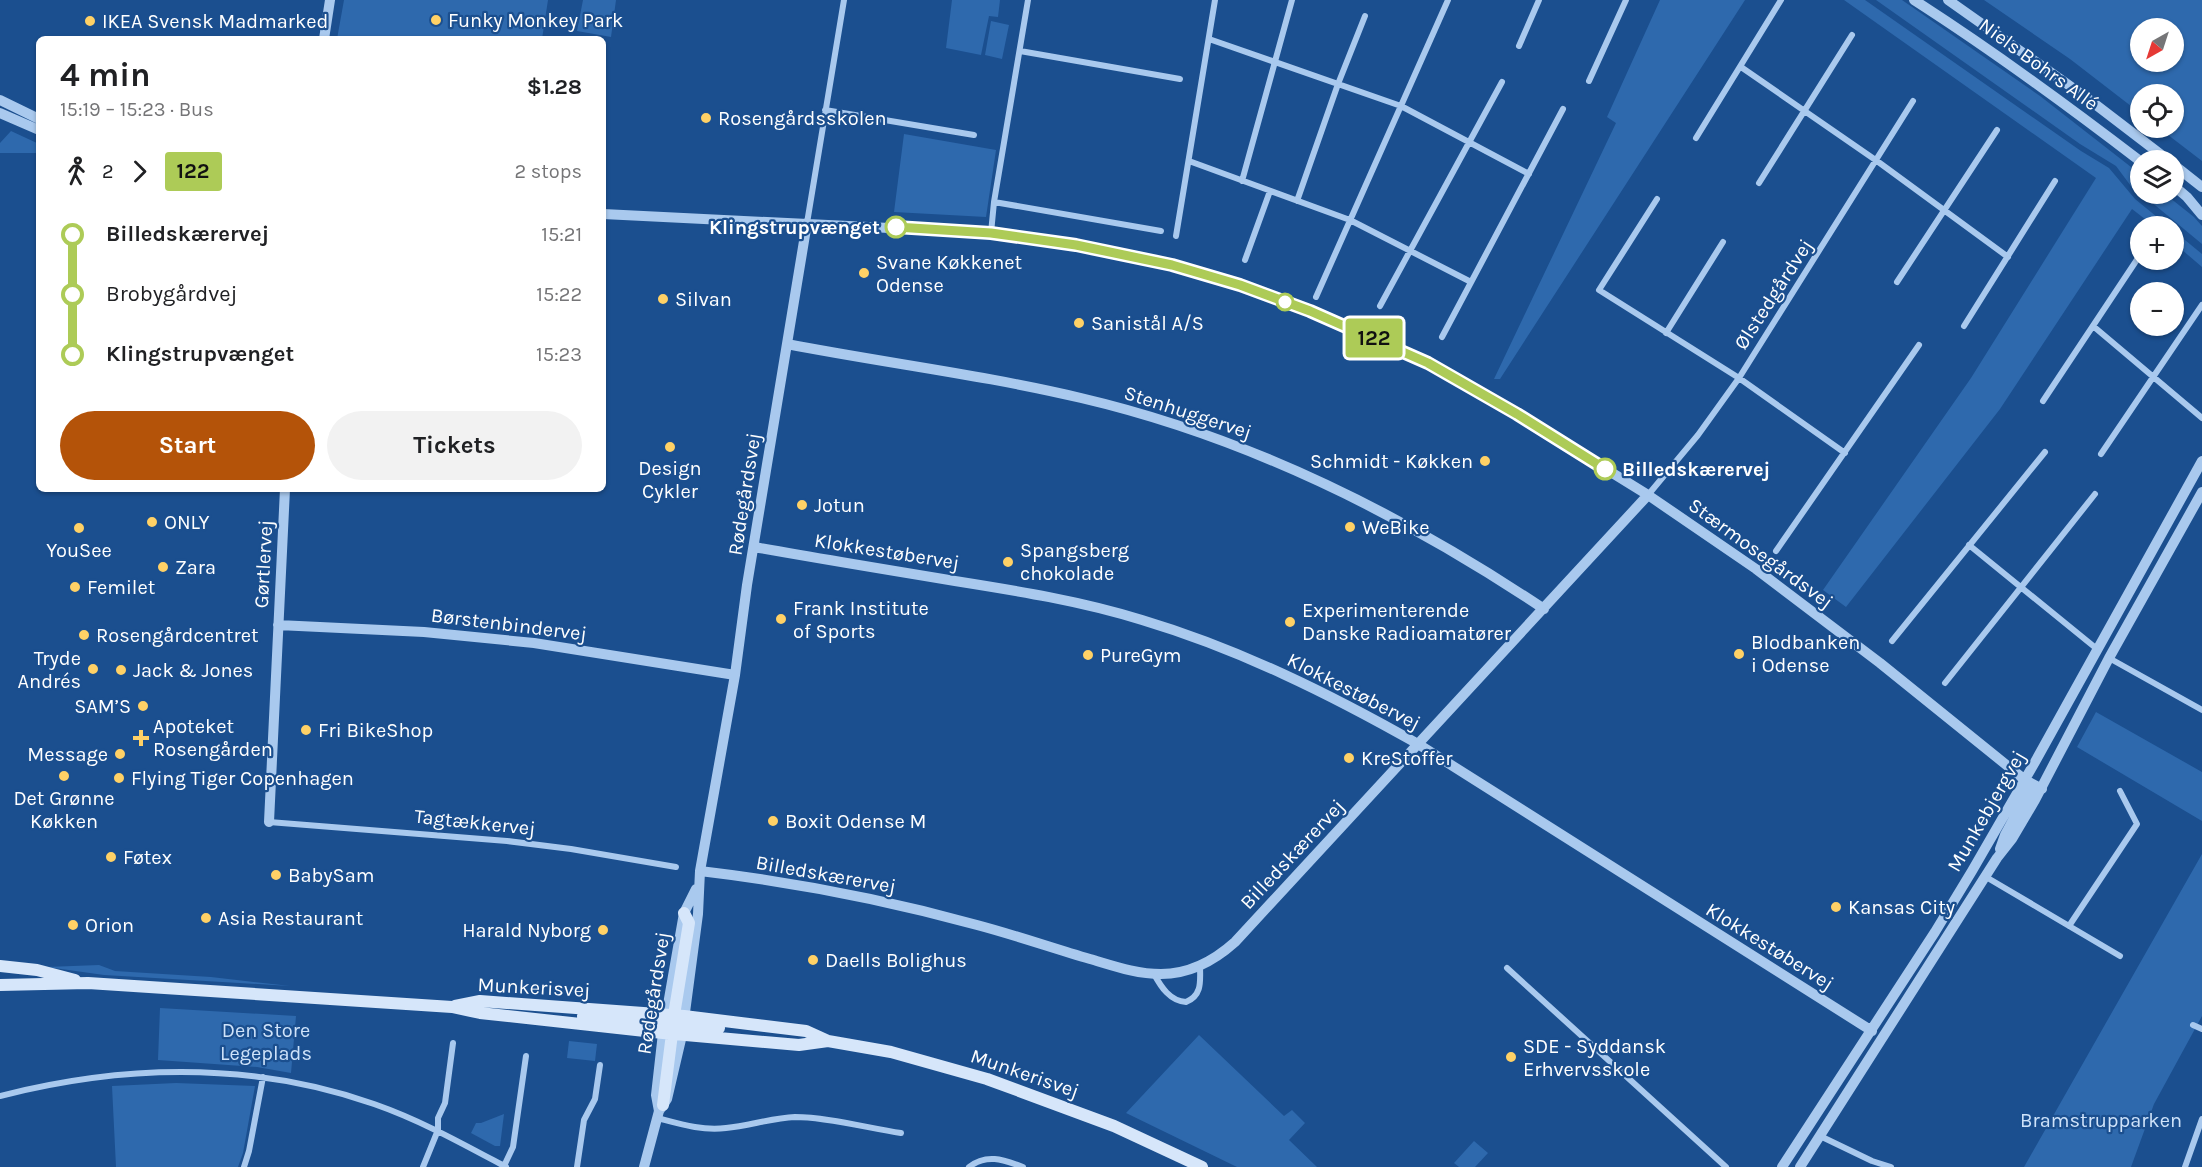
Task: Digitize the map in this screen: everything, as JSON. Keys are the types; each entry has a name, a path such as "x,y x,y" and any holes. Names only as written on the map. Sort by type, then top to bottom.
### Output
{"main road":[{"path":"660,1112 689,923 684,913"},
{"name":"Munkerisvej","path":"0,966 37,970 88,984"},
{"name":"Munkerisvej","path":"0,985 88,984 452,1007 480,1013 542,1020 779,1028 806,1031 828,1041 891,1052 987,1079 1114,1126 1202,1167"},
{"name":"Munkerisvej","path":"452,1007 480,1000 674,1024 800,1045 828,1041"}],"street":[{"path":"324,36 330,0"},
{"name":"Rødegårdsvej","path":"674,1024 698,914 699,871 735,675 844,0"},
{"path":"991,233 994,202 1028,0"},
{"path":"1176,236 1215,0"},
{"path":"1242,181 1292,0"},
{"path":"1316,297 1448,0"},
{"path":"1519,46 1539,0"},
{"path":"1589,81 1625,0"},
{"path":"1696,138 1781,0"},
{"name":"Niels Bohrs Allé","path":"1914,0 1970,36 2070,107 2130,153"},
{"name":"Niels Bohrs Allé","path":"1948,0 2087,98 2155,150"},
{"path":"1297,201 1338,84 1365,16"},
{"path":"1759,183 1852,35"},
{"path":"1209,39 1401,106 1529,174"},
{"path":"1020,51 1180,79"},
{"path":"1741,67 1877,161 2008,257"},
{"path":"1380,306 1502,82"},
{"name":"Ølstedgårdvej","path":"1648,495 1698,435 1738,378 1913,101"},
{"path":"1,107 36,118"},
{"path":"1,107 36,128"},
{"path":"1442,337 1563,109"},
{"path":"825,110 974,135"},
{"path":"1897,282 1997,130"},
{"path":"1189,161 1350,220 1471,282"},
{"path":"2184,173 2202,187"},
{"path":"1964,326 2055,181"},
{"path":"1245,260 1270,191"},
{"path":"2184,194 2202,208"},
{"path":"2187,197 2202,215"},
{"path":"1656,199 1599,290 1738,378 1845,453"},
{"path":"994,202 1161,231"},
{"name":"Stærmosegårdsvej","path":"606,214 991,233 1076,245 1172,265 1240,285 1310,311 1428,363 1517,414 1648,495 1756,569 1881,663 2025,780 2042,789"},
{"path":"1666,333 1723,242"},
{"path":"2043,401 2130,270"},
{"path":"2101,454 2202,305"},
{"path":"2093,326 2202,418"},
{"name":"Stenhuggervej","path":"787,344 1051,391 1149,416 1212,437 1281,464 1377,508 1479,566 1544,609"},
{"path":"1776,551 1918,345"},
{"path":"1892,641 2045,452"},
{"name":"Munkebjergvej","path":"1782,1167 1935,932 2025,780 2202,461"},
{"name":"Gørtlervej","path":"269,822 285,492"},
{"name":"Munkebjergvej","path":"1800,1167 2042,789 2109,658 2202,492"},
{"path":"1945,683 2096,494"},
{"name":"Billedskærervej","path":"699,871 826,891 919,909 1129,971 1154,974 1176,973 1200,965 1225,951 1235,942 1648,495"},
{"path":"1969,545 2097,649"},
{"name":"Klokkestøbervej","path":"754,547 1026,592 1140,619 1220,646 1330,696 1418,744 1872,1031"},
{"name":"Børstenbindervej","path":"278,625 432,633 534,643 735,675"},
{"path":"2109,658 2202,710"},
{"path":"1997,858 2005,835 2031,787 2025,780"},
{"path":"2069,926 2137,824 2120,791"},
{"name":"Tagtækkervej","path":"269,822 403,831 543,845 676,867"},
{"name":"Munkebjergvej","path":"1986,877 2120,956"},
{"name":"Rødegårdsvej","path":"684,913 698,884"},
{"path":"1154,974 1167,993 1175,999 1186,1002 1198,994 1200,965"},
{"path":"1507,968 1726,1167"},
{"path":"2193,1024 2202,1029"},
{"path":"423,1167 438,1130 438,1118 445,1104 453,1043"},
{"path":"0,1096 72,1080 139,1072 204,1072 263,1077 375,1104 438,1130 505,1167 513,1147 526,1056"},
{"path":"577,1167 584,1120 595,1099 600,1065"},
{"path":"244,1167 263,1077"},
{"path":"644,1167 660,1112 687,1126 710,1129 772,1119 809,1118 901,1133"},
{"path":"2185,1167 2202,1119"},
{"path":"1820,1136 1872,1161 1891,1167"},
{"path":"969,1167 976,1161 986,1158 1000,1159 1023,1167"}],"green space":[{"name":"Funky Monkey Park","path":"344,0 548,0 542,36 338,36"},
{"path":"583,0 616,0 611,37 577,31"},
{"path":"952,0 1000,0 998,17 989,16 981,55 946,48"},
{"path":"1660,0 1745,0 1500,379 1494,379 1616,123 1607,117"},
{"path":"1844,0 1865,0 2081,151 2109,168 2130,193 2130,204 2141,204 2156,216 2141,216 2132,209 2000,409 1846,607 1823,590 1971,378 2096,178"},
{"path":"1876,0 1902,0 2040,96 2130,166 2130,185 2116,166 2080,144"},
{"path":"1984,0 2202,0 2202,161 2172,138 2184,138 2184,84 2130,84 2130,105 2070,59"},
{"path":"991,21 1009,25 1002,59 985,55"},
{"path":"11,131 36,143 36,153 0,153 0,143"},
{"path":"904,134 996,150 986,217 894,212"},
{"path":"2154,204 2178,204 2194,217 2202,226 2202,244 2184,229 2184,216 2168,216"},
{"path":"2184,239 2202,254 2202,267 2184,252"},
{"path":"2096,712 2202,772 2202,821 2077,747"},
{"name":"Bramstrupparken","path":"2202,854 2202,1016 2154,1104 2131,1167 2024,1167"},
{"path":"99,965 115,971 211,977 290,986 104,975 47,967"},
{"name":"Den Store Legeplads","path":"160,1008 296,1016 291,1073 257,1067 158,1060"},
{"path":"1199,1035 1284,1116 1292,1110 1305,1123 1289,1140 1317,1167 1237,1167 1126,1113"},
{"path":"569,1041 597,1044 595,1061 567,1058"},
{"path":"176,1083 255,1086 243,1153 238,1167 116,1167 112,1086"},
{"path":"504,1114 500,1146 495,1146 471,1133 476,1123"},
{"path":"1474,1141 1488,1153 1475,1167 1459,1167 1454,1163"}],"bus line":[{"name":"122","path":"896,227 991,233 1076,245 1172,265 1240,285 1310,311 1428,363 1517,414 1605,469"}],"place":[{"name":"Funky Monkey Park","path":"436,20"},
{"name":"IKEA Svensk Madmarked","path":"90,21"},
{"name":"Rosengårdsskolen","path":"706,118"},
{"name":"Klingstrupvænget","path":"896,227"},
{"name":"Svane Køkkenet Odense","path":"864,273"},
{"name":"Silvan","path":"663,299"},
{"name":"Sanistål A/S","path":"1079,323"},
{"name":"Design Cykler","path":"670,447"},
{"name":"Schmidt - Køkken","path":"1485,461"},
{"name":"Billedskærervej","path":"1605,469"},
{"name":"Jotun","path":"802,505"},
{"name":"ONLY","path":"152,522"},
{"name":"WeBike","path":"1350,527"},
{"name":"YouSee","path":"79,528"},
{"name":"Spangsberg chokolade","path":"1008,562"},
{"name":"Zara","path":"163,567"},
{"name":"Femilet","path":"75,587"},
{"name":"Frank Institute of Sports","path":"781,619"},
{"name":"Experimenterende Danske Radioamatører","path":"1290,622"},
{"name":"Rosengårdcentret","path":"84,635"},
{"name":"Blodbanken i Odense","path":"1739,654"},
{"name":"PureGym","path":"1088,655"},
{"name":"Tryde Andrés","path":"93,669"},
{"name":"Jack & Jones","path":"121,670"},
{"name":"SAM’S","path":"143,706"},
{"name":"Fri BikeShop","path":"306,730"},
{"name":"Apoteket Rosengården","path":"141,738"},
{"name":"Message","path":"120,754"},
{"name":"KreStoffer","path":"1349,758"},
{"name":"Det Grønne Køkken","path":"64,776"},
{"name":"Flying Tiger Copenhagen","path":"119,778"},
{"name":"Boxit Odense M","path":"773,821"},
{"name":"Føtex","path":"111,857"},
{"name":"BabySam","path":"276,875"},
{"name":"Kansas City","path":"1836,907"},
{"name":"Asia Restaurant","path":"206,918"},
{"name":"Orion","path":"73,925"},
{"name":"Harald Nyborg","path":"603,930"},
{"name":"Daells Bolighus","path":"813,960"},
{"name":"SDE - Syddansk Erhvervsskole","path":"1511,1057"}]}
